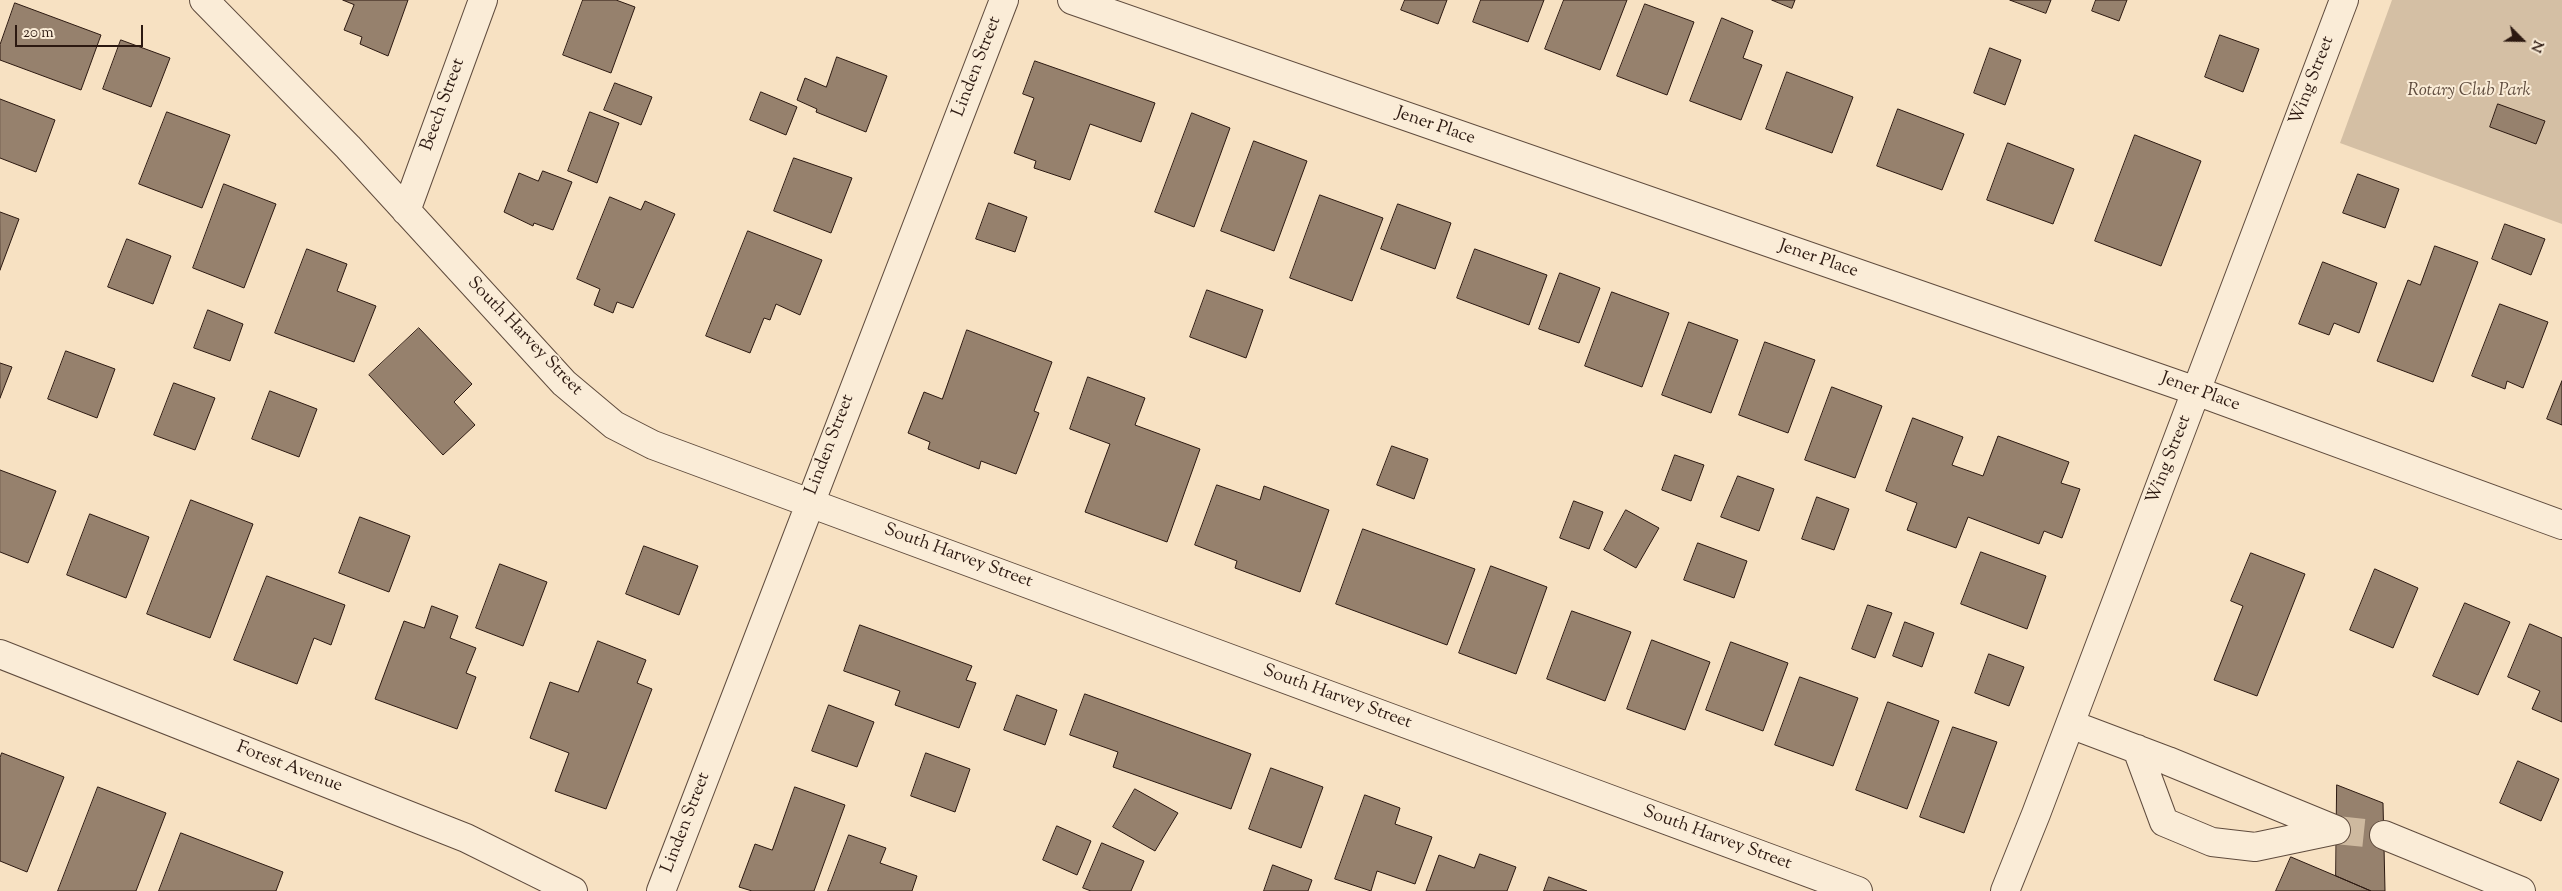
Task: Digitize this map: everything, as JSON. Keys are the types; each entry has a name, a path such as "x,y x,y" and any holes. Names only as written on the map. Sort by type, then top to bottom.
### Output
{"street":[{"name":"South Harvey Street","path":"204,0 348,148 564,383 614,425 653,445 1858,891"},
{"name":"Beech Street","path":"406,211 483,0"},
{"name":"Linden Street","path":"661,891 809,502 1004,0"},
{"name":"Jener Place","path":"1072,0 2196,391 2562,525"},
{"name":"Wing Street","path":"2005,891 2344,0"},
{"name":"Forest Avenue","path":"0,654 466,838 573,891"},
{"path":"2070,724 2137,749 2336,830 2255,847 2212,842 2164,822 2137,749"},
{"path":"2384,835 2521,891"}],"green space":[{"name":"Rotary Club Park","path":"2392,0 2562,0 2562,224 2340,143"}],"building":[{"path":"343,0 408,0 388,56 360,44 362,37 344,30 354,5"},
{"path":"583,0 616,0 635,7 611,73 563,55"},
{"path":"1405,0 1447,0 1438,24 1401,10"},
{"path":"1481,0 1544,0 1528,42 1473,22"},
{"path":"1564,0 1627,0 1600,70 1545,49"},
{"path":"1772,0 1795,0 1792,8"},
{"path":"2010,0 2051,0 2046,13"},
{"path":"2096,0 2127,0 2119,21 2092,11"},
{"path":"15,3 101,35 81,90 0,60 0,45"},
{"path":"1645,4 1694,22 1667,95 1617,76"},
{"path":"1722,18 1753,31 1743,58 1762,65 1741,120 1690,101"},
{"path":"2220,35 2259,49 2243,92 2205,77"},
{"path":"121,40 170,58 151,107 103,89"},
{"path":"1990,48 2021,60 2005,105 1974,93"},
{"path":"837,57 887,76 866,132 816,112 817,109 797,100 805,78 826,87"},
{"path":"1035,61 1155,103 1141,142 1090,124 1070,180 1034,168 1036,161 1014,153 1034,98 1023,94"},
{"path":"1787,72 1853,97 1832,153 1766,129"},
{"path":"615,83 652,97 641,125 604,110"},
{"path":"761,92 797,107 786,135 750,120"},
{"path":"0,99 55,120 36,172 0,158"},
{"path":"2498,104 2545,121 2536,144 2490,127"},
{"path":"1898,109 1964,134 1942,190 1877,166"},
{"path":"167,112 230,135 202,208 139,184"},
{"path":"590,112 619,123 597,183 568,171"},
{"path":"1192,113 1230,128 1194,227 1155,212"},
{"path":"2135,135 2201,161 2161,266 2095,241"},
{"path":"1254,141 1307,161 1274,251 1221,231"},
{"path":"2008,143 2074,169 2053,224 1987,200"},
{"path":"794,158 852,178 831,233 774,211"},
{"path":"543,171 572,182 553,230 534,223 533,226 504,212 519,173 538,181"},
{"path":"2358,174 2399,189 2385,228 2343,213"},
{"path":"224,184 276,204 244,288 193,268"},
{"path":"1320,195 1383,218 1352,301 1290,278"},
{"path":"610,197 641,210 645,201 675,214 633,308 617,302 613,313 594,305 600,289 577,279"},
{"path":"989,203 1027,217 1015,252 976,239"},
{"path":"1398,204 1451,223 1435,269 1381,249"},
{"path":"0,212 19,219 0,270"},
{"path":"2505,224 2545,239 2531,275 2492,259"},
{"path":"748,231 822,260 800,315 776,304 770,320 764,318 750,353 706,336"},
{"path":"127,239 171,256 153,304 108,287"},
{"path":"2435,246 2478,262 2433,382 2377,361 2408,280 2420,285"},
{"path":"307,249 347,264 337,291 376,306 354,362 275,333"},
{"path":"1475,249 1547,275 1529,325 1457,298"},
{"path":"2323,262 2377,283 2359,333 2334,323 2329,335 2299,324"},
{"path":"1560,273 1600,288 1579,343 1539,329"},
{"path":"1207,290 1263,310 1246,358 1190,337"},
{"path":"1612,292 1669,313 1642,387 1585,366"},
{"path":"2500,304 2548,322 2523,388 2507,381 2505,389 2472,376"},
{"path":"208,310 243,324 230,361 194,348"},
{"path":"1689,322 1738,340 1711,413 1662,395"},
{"path":"419,328 472,384 454,402 475,425 443,455 369,375"},
{"path":"967,330 1052,362 1034,411 1039,413 1016,474 981,461 979,469 928,449 930,442 908,433 924,392 942,399"},
{"path":"1765,342 1815,360 1788,433 1739,415"},
{"path":"66,351 115,369 97,418 48,399"},
{"path":"0,363 12,367 0,398"},
{"path":"1088,377 1145,398 1135,425 1200,449 1167,542 1085,512 1110,444 1070,429"},
{"path":"2562,381 2562,425 2547,419"},
{"path":"174,383 215,398 195,450 154,435"},
{"path":"1832,387 1882,406 1855,478 1805,460"},
{"path":"270,391 317,409 299,457 252,439"},
{"path":"1913,418 1963,437 1952,465 1983,476 1998,436 2069,462 2061,483 2080,489 2062,538 2044,531 2039,544 1968,517 1956,548 1907,530 1917,503 1886,491"},
{"path":"1392,446 1428,459 1414,499 1377,485"},
{"path":"1675,455 1704,465 1691,501 1662,490"},
{"path":"0,470 56,491 28,563 0,552"},
{"path":"1738,476 1774,489 1759,531 1721,517"},
{"path":"1217,485 1260,500 1264,486 1329,510 1300,592 1235,568 1237,561 1195,545"},
{"path":"1817,497 1849,509 1834,550 1802,539"},
{"path":"191,500 253,524 210,638 147,614"},
{"path":"1574,501 1603,512 1589,549 1560,538"},
{"path":"1626,510 1659,528 1636,568 1604,550"},
{"path":"90,514 149,537 126,598 67,575"},
{"path":"360,517 410,536 389,592 339,573"},
{"path":"1363,529 1475,569 1447,645 1336,604"},
{"path":"1698,543 1747,561 1734,598 1684,580"},
{"path":"644,546 698,566 679,615 626,594"},
{"path":"1981,552 2046,576 2027,629 1961,604"},
{"path":"2251,553 2305,574 2257,696 2214,680 2243,606 2231,601"},
{"path":"500,564 547,582 523,646 476,628"},
{"path":"1491,566 1547,587 1516,674 1459,653"},
{"path":"2375,569 2418,588 2393,648 2350,630"},
{"path":"267,576 345,605 331,645 314,638 297,684 234,660"},
{"path":"2465,603 2510,622 2478,695 2433,676"},
{"path":"1868,605 1892,613 1875,658 1852,649"},
{"path":"432,606 458,616 450,638 476,648 466,673 476,677 457,729 375,699 404,621 424,628"},
{"path":"1572,611 1631,632 1605,701 1547,679"},
{"path":"1905,622 1934,633 1922,667 1893,656"},
{"path":"2530,624 2562,638 2562,722 2532,709 2540,691 2508,677"},
{"path":"860,625 972,666 966,680 976,683 959,728 895,705 900,691 844,671"},
{"path":"1652,640 1710,662 1685,730 1627,709"},
{"path":"598,641 646,660 637,683 652,689 606,809 555,791 569,753 530,738 550,682 578,692"},
{"path":"1731,642 1788,663 1763,731 1706,710"},
{"path":"1989,654 2024,667 2009,706 1975,693"},
{"path":"1800,677 1858,698 1833,766 1775,745"},
{"path":"1085,694 1251,754 1231,809 1113,767 1118,752 1070,735"},
{"path":"1017,695 1057,710 1045,745 1004,730"},
{"path":"1888,702 1939,721 1907,809 1856,790"},
{"path":"829,705 874,722 857,767 812,751"},
{"path":"1953,727 1997,742 1964,833 1920,817"},
{"path":"2,753 64,777 27,872 0,861 0,758"},
{"path":"926,753 970,769 955,812 911,796"},
{"path":"2518,761 2559,779 2541,821 2500,803"},
{"path":"1271,768 1323,787 1301,848 1249,829"},
{"path":"2337,785 2383,803 2385,891 2371,891 2336,876"},
{"path":"98,787 166,813 136,891 58,891"},
{"path":"795,787 845,805 814,891 752,891 739,887 755,844 772,850"},
{"path":"1135,789 1178,813 1155,851 1113,827"},
{"path":"1365,795 1400,808 1395,824 1432,837 1415,884 1377,871 1371,891 1335,879"},
{"path":"1057,826 1091,841 1077,875 1043,860"},
{"path":"181,833 283,872 276,891 159,891"},
{"path":"849,835 886,848 880,863 917,876 912,891 828,891"},
{"path":"1102,843 1144,861 1131,891 1091,891 1083,888"},
{"path":"1480,854 1516,867 1507,891 1426,891 1439,855 1474,868"},
{"path":"2291,857 2336,876 2371,891 2276,891"},
{"path":"1273,865 1312,880 1308,891 1264,891"},
{"path":"1549,877 1587,891 1544,891"}],"tunnel":[{"path":"2336,830 2384,835"}]}
